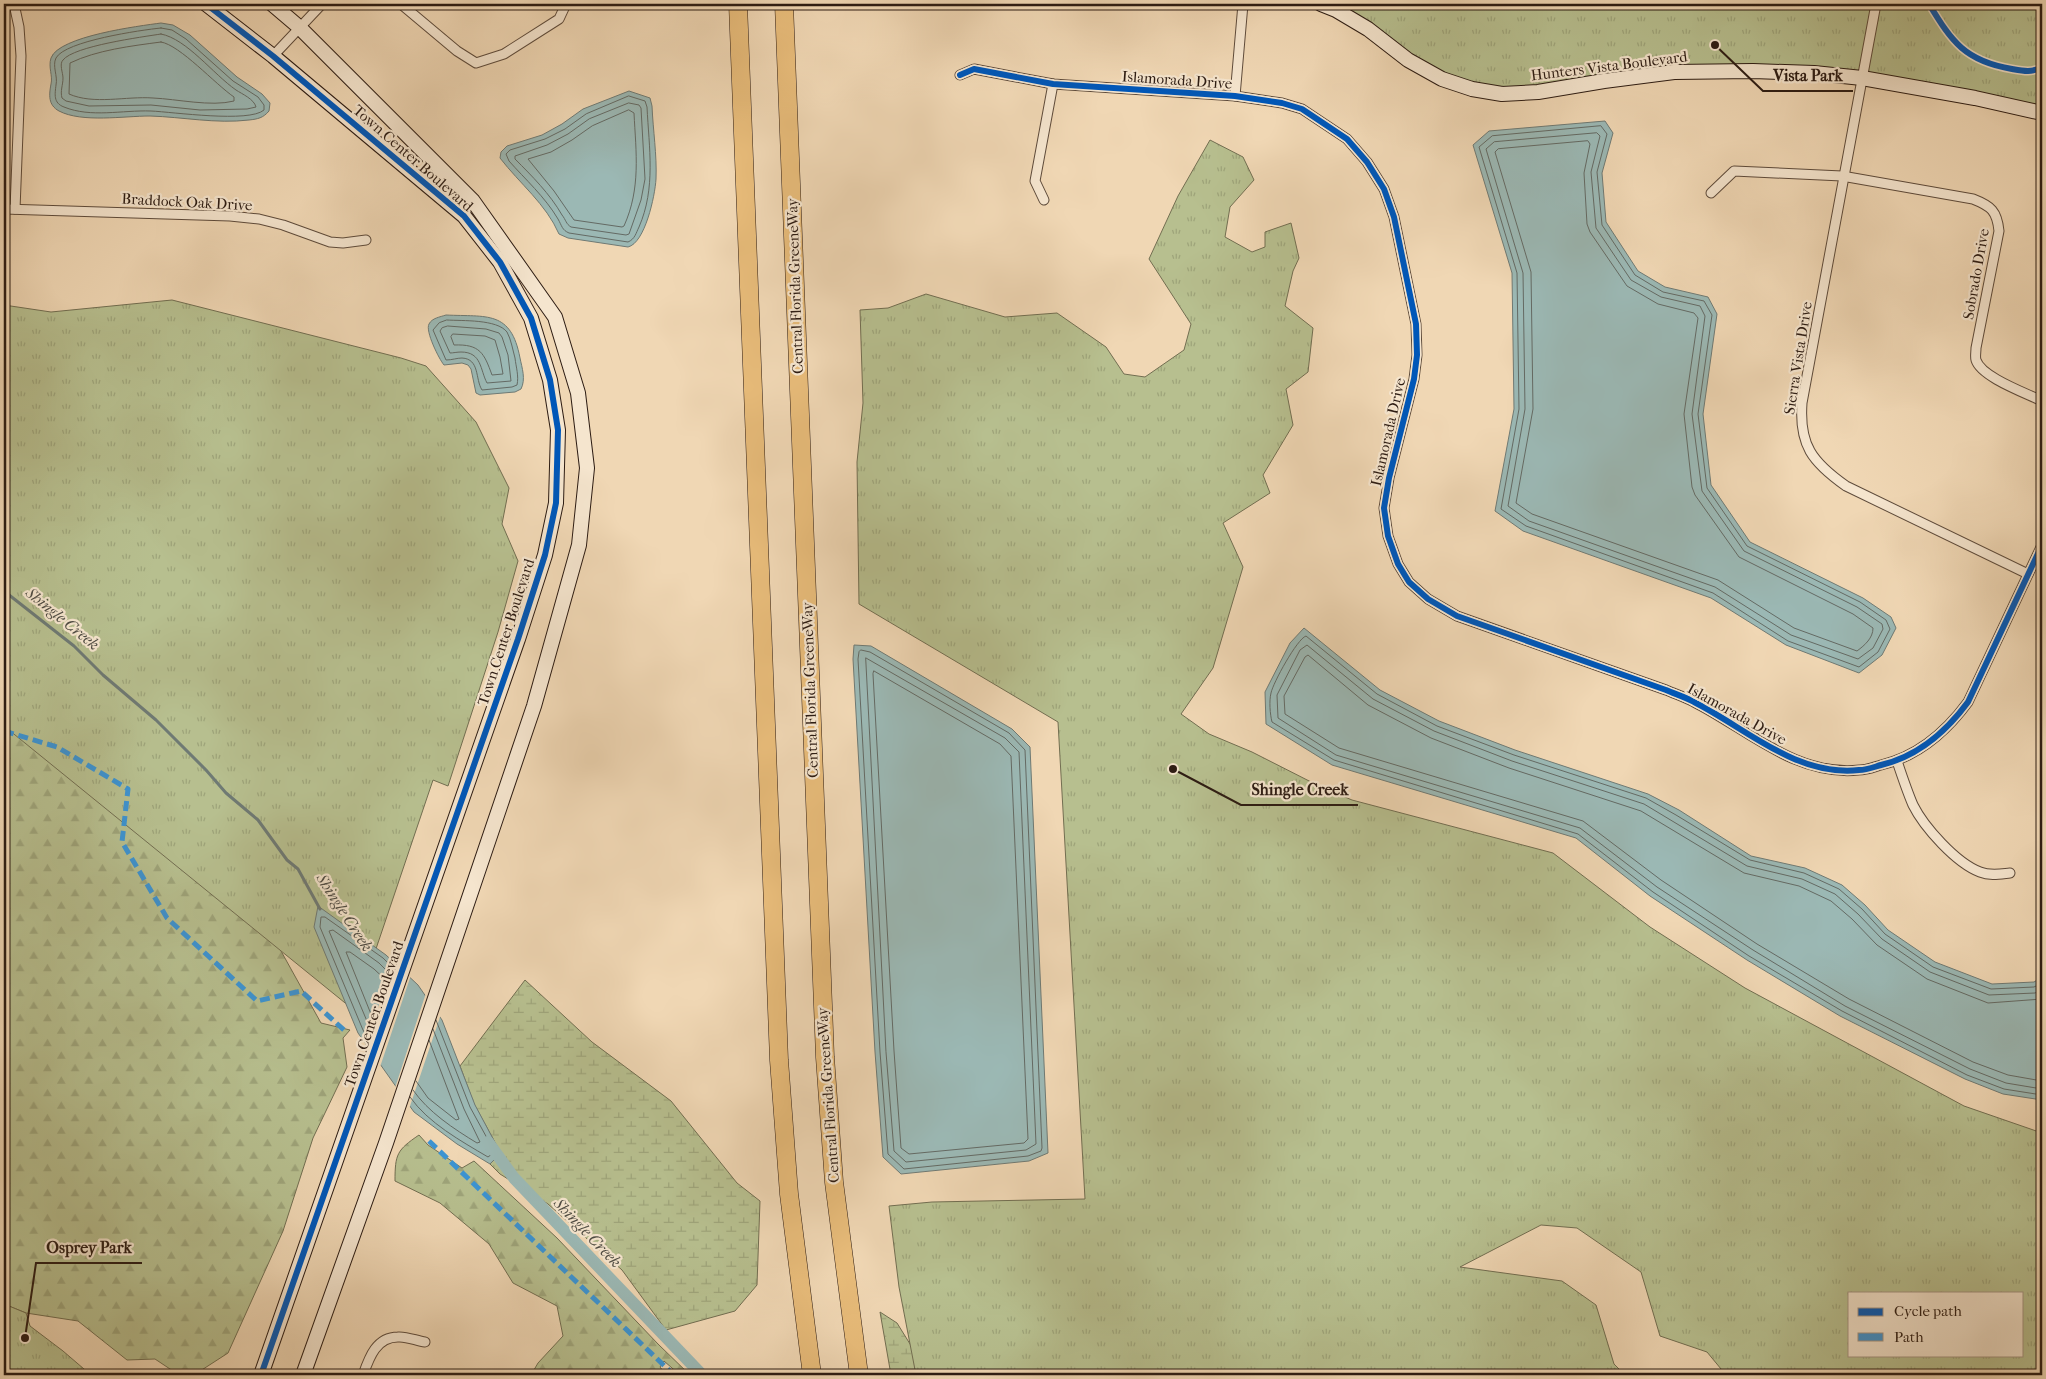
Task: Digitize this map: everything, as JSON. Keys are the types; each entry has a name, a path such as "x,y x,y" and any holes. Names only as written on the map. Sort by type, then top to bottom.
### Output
{"highway":[{"path":"738,4 773,934 783,1125 796,1256 812,1375"},
{"name":"Central Florida GreeneWay","path":"784,4 822,996 834,1182 842,1257 859,1375"}],"street":[{"path":"14,4 22,56 15,209"},
{"name":"Town Center Boulevard","path":"206,4 273,56 464,216 500,262 531,318 550,380 558,430 556,504 545,555 518,639 261,1375"},
{"name":"Town Center Boulevard","path":"272,4 299,27 473,201 518,263 555,318 578,393 587,468 579,546 534,706 386,1142 303,1375"},
{"path":"273,56 322,4"},
{"path":"401,4 457,51 476,63 504,54 536,34 559,18 566,4"},
{"path":"1235,96 1243,4"},
{"name":"Hunters Vista Boulevard","path":"1321,4 1336,10 1368,29 1408,60 1442,79 1472,89 1502,94 1538,92 1674,72 1814,73 1862,78 1975,98 2042,113"},
{"name":"Sierra Vista Drive","path":"1876,4 1842,176 1802,403 1801,421 1804,437 1812,456 1826,472 1846,486 2028,574"},
{"name":"Islamorada Drive","path":"960,75 974,69 1053,84 1235,96 1282,103 1302,109 1347,139 1367,162 1384,189 1394,217 1416,324 1417,354 1414,379 1389,478 1384,508 1388,536 1398,564 1409,582 1428,599 1457,616 1666,690 1694,702 1774,750 1801,762 1831,769 1859,770 1897,761 1922,748 1956,719 1968,702 2042,546"},
{"path":"1044,200 1035,181 1053,84"},
{"path":"1711,193 1734,171 1842,176"},
{"name":"Sobrado Drive","path":"1842,176 1973,200 1992,209 1998,219 1999,231 1976,348 1976,360 1981,368 1994,377 2042,401"},
{"name":"Braddock Oak Drive","path":"4,209 230,216 259,219 283,225 330,242 343,243 366,240"},
{"path":"1897,761 1914,806 1933,835 1953,854 1979,872 1993,875 2010,873"},
{"path":"363,1375 371,1353 382,1341 397,1336 425,1342"}],"green space":[{"path":"1321,4 2042,4 2042,113 1975,98 1753,71 1538,92 1472,89"},
{"path":"1210,140 1243,157 1254,180 1230,207 1225,237 1252,252 1265,247 1265,232 1291,223 1299,258 1293,271 1285,306 1313,328 1308,372 1286,389 1293,425 1263,475 1270,493 1223,523 1243,567 1213,668 1181,714 1209,734 1252,752 1319,786 1352,800 1553,853 1650,927 1745,988 1964,1106 2042,1133 2042,1375 1726,1375 1707,1352 1660,1336 1641,1272 1577,1228 1541,1225 1460,1267 1562,1281 1596,1305 1614,1364 1625,1375 916,1375 899,1287 889,1206 932,1202 1085,1199 1058,722 859,604 857,462 863,403 860,310 888,308 926,294 1005,317 1057,313 1106,347 1124,374 1145,377 1184,350 1191,324 1149,259 1178,196"},
{"name":"Shingle Creek","path":"172,300 426,366 476,422 509,488 502,524 518,561 498,632 448,786 433,780 355,1011 4,726 4,305 51,312"},
{"path":"4,689 261,915 321,1023 350,1030 343,1038 347,1067 313,1138 283,1231 228,1353 194,1375 179,1375 155,1359 127,1360 78,1321 26,1313 4,1304"},
{"path":"525,980 592,1042 671,1101 737,1183 760,1201 757,1285 735,1311 666,1330 622,1270 548,1204 500,1174 490,1164 498,1156 498,1148 474,1104 460,1066"},
{"path":"419,1135 428,1145 462,1168 474,1161 557,1238 690,1375 680,1375 664,1361 660,1367 666,1375 531,1375 538,1363 563,1336 557,1306 513,1283 489,1244 440,1203 395,1181 399,1154 406,1145"},
{"path":"4,1304 26,1313 30,1326 91,1375 4,1375"},
{"path":"880,1312 897,1323 915,1352 940,1375 891,1375"}],"water":[{"path":"161,23 173,25 190,35 237,77 262,94 270,103 269,111 258,119 212,121 150,116 91,118 68,115 55,109 51,103 50,96 50,61 57,50 68,44 101,33"},
{"path":"629,91 650,98 652,106 656,179 654,196 644,228 634,244 628,247 568,238 559,234 547,213 500,158 501,152 507,146 542,135 583,109"},
{"path":"1605,121 1613,133 1602,173 1606,222 1638,271 1665,287 1708,297 1717,314 1703,414 1711,485 1750,542 1863,598 1891,617 1896,628 1882,655 1859,673 1786,645 1711,598 1523,531 1495,511 1514,409 1512,273 1473,145 1489,131"},
{"path":"446,315 485,317 495,319 503,324 510,331 516,342 523,373 521,389 515,392 480,395 476,393 471,369 468,365 462,363 444,365 433,345 428,328 432,320"},
{"path":"1304,628 1380,690 1439,721 1515,750 1648,794 1679,810 1751,856 1805,868 1842,885 1865,905 1888,930 1935,962 1992,984 2034,982 2042,977 2042,1100 2003,1094 1965,1079 1840,1016 1747,960 1650,896 1576,838 1332,765 1266,724 1265,692 1290,643"},
{"path":"854,645 871,646 1012,729 1030,747 1048,1153 1029,1161 901,1174 883,1157 875,1052 853,659"},
{"path":"318,906 386,955 418,985 442,1020 475,1105 498,1148 498,1156 490,1164 457,1144 414,1112 358,1033 314,927"}],"pier":[{"path":"394,959 411,975 380,1067 365,1047"},
{"path":"426,993 441,1014 409,1109 395,1088"}],"waterway":[{"name":"Shingle Creek","path":"4,591 74,646 103,675 156,720 226,793 258,820 287,860 298,869 320,909"},
{"name":"Shingle Creek","path":"488,1142 514,1178 702,1375"}],"marked path":[{"path":"4,731 57,747 128,789 122,842 167,918 257,1001 301,991 345,1031"},
{"path":"429,1141 674,1375"}],"cycle path":[{"path":"206,4 273,56 464,216 500,262 531,318 550,380 558,430 556,503 545,555 518,639 261,1375"},
{"path":"1929,4 1953,39 1971,55 1982,61 2016,70 2031,71 2042,67"},
{"path":"960,75 974,69 1053,84 1235,96 1282,103 1302,109 1347,139 1367,162 1384,189 1394,217 1416,324 1417,355 1414,379 1389,478 1384,508 1388,536 1398,564 1409,582 1428,599 1457,616 1684,697 1772,748 1814,766 1836,770 1862,770 1908,756 1941,733 1960,713 1968,702 2042,545"}],"place":[{"name":"Vista Park","path":"1715,45"},
{"name":"Shingle Creek","path":"1173,769"},
{"name":"Osprey Park","path":"25,1338"}]}
